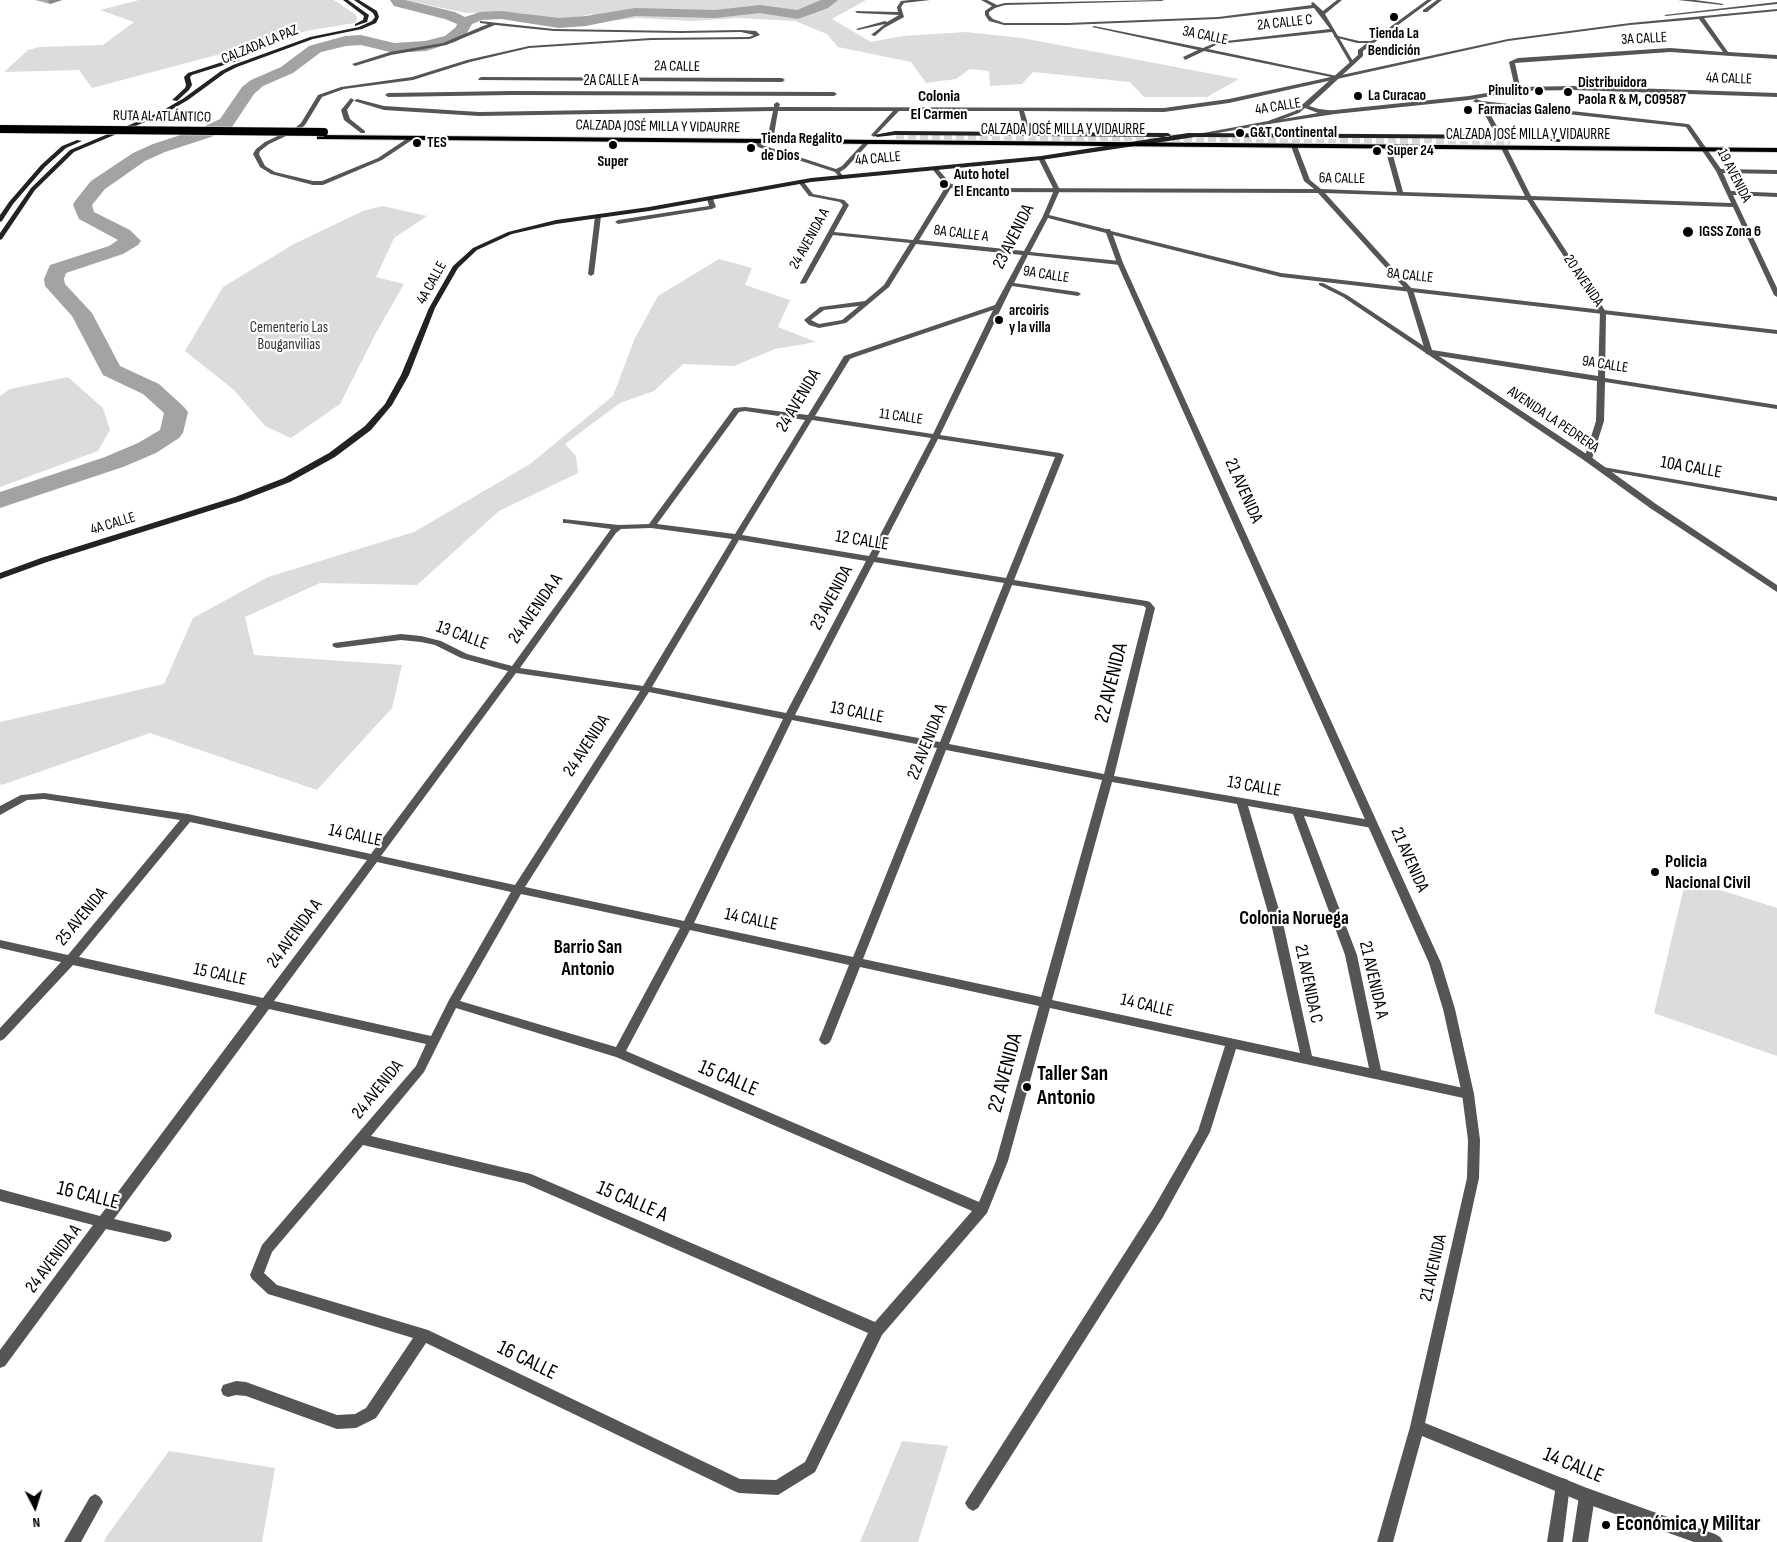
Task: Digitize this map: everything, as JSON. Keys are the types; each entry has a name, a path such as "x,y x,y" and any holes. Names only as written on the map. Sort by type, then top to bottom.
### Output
{"highway":[{"name":"RUTA AL ATLÁNTICO","path":"0,129 322,135"},
{"name":"CALZADA JOSÉ MILLA Y VIDAURRE","path":"322,135 363,132 896,136"},
{"name":"RUTA AL ATLÁNTICO","path":"0,134 322,135"},
{"name":"CALZADA JOSÉ MILLA Y VIDAURRE","path":"322,135 410,139 1777,150"},
{"name":"CALZADA JOSÉ MILLA Y VIDAURRE","path":"1510,141 1639,140"},
{"path":"1689,140 1708,140"},
{"path":"1637,149 1646,146 1688,146 1696,144 1698,140"},
{"path":"1706,150 1707,147 1715,144 1769,144 1777,142"}],"main road":[{"name":"CALZADA LA PAZ","path":"190,74 300,38 352,26 365,21 366,15 345,0"},
{"name":"CALZADA LA PAZ","path":"0,238 33,190 72,151 162,113 186,100 219,75 236,66 294,44 324,35 360,28 374,22 377,17 375,12 356,0"},
{"path":"0,220 30,179 61,149 145,116 169,104 187,89 189,85 187,77 190,74 201,78 219,75"},
{"path":"1246,126 1244,131 1247,135"},
{"name":"CALZADA JOSÉ MILLA Y VIDAURRE","path":"876,135 895,133 1247,135 1500,137 1559,140"},
{"name":"4A CALLE","path":"0,576 44,560 238,499 287,480 332,455 368,428 388,405 405,375 432,308 455,267 475,249 495,239 524,229 710,199 839,174 935,169 1041,158 1195,135"}],"street":[{"path":"873,35 902,16 899,7 903,2 928,0"},
{"path":"983,0 996,6"},
{"path":"1162,0 1017,2 996,6 988,11 986,15 991,20 1004,24 1068,24 1235,17 1316,6"},
{"path":"1311,0 1352,62"},
{"path":"1322,14 1340,0"},
{"path":"1361,54 1360,51 1430,0"},
{"path":"1398,32 1440,0"},
{"path":"1680,0 1743,6"},
{"path":"363,132 347,120 344,110 353,101 384,108 479,114 777,109 1146,111 1183,108 1229,101 1508,40 1629,21 1777,3"},
{"path":"1418,9 1427,10"},
{"path":"1629,21 1701,18 1777,10"},
{"path":"857,12 901,13"},
{"path":"1701,18 1726,53"},
{"path":"858,29 894,21"},
{"path":"1126,21 1122,26 1126,32"},
{"path":"410,139 380,160 323,183 313,183 273,173 263,167 256,154 266,143 303,124 320,96 343,88 413,78 470,61 529,47 583,45 651,39 750,38 758,35 754,32 740,31 579,31 482,22"},
{"path":"356,64 390,54 444,44 494,24"},
{"name":"3A CALLE","path":"1068,24 1126,32 1338,77"},
{"name":"2A CALLE C","path":"1185,58 1212,44 1221,42 1332,30"},
{"path":"1336,36 1359,42 1372,42"},
{"path":"1269,122 1297,112 1338,77 1361,54 1376,48"},
{"name":"3A CALLE","path":"1518,89 1512,61 1644,50 1777,57"},
{"name":"2A CALLE","path":"481,79 782,77 778,94"},
{"path":"645,111 657,79"},
{"name":"4A CALLE","path":"1195,135 1335,112 1469,98 1518,89 1573,88 1777,95"},
{"name":"2A CALLE A","path":"388,95 511,93 834,94"},
{"path":"771,135 777,109 778,94"},
{"path":"1469,98 1481,103 1500,137"},
{"name":"19 AVENIDA","path":"1481,103 1688,126 1706,150 1718,171 1777,296"},
{"path":"1305,106 1318,111 1335,112"},
{"path":"876,135 897,110"},
{"path":"1021,110 1028,134"},
{"path":"758,142 760,146 786,152 839,174 868,142"},
{"path":"1294,146 1307,181 1320,191 1410,290 1429,352"},
{"path":"1388,148 1400,193"},
{"name":"20 AVENIDA","path":"1504,148 1528,197 1603,312 1603,378 1600,421 1588,459"},
{"path":"1041,158 1057,190"},
{"path":"866,303 822,308 807,320 811,324 819,326 844,322 866,303 890,282 949,186 935,169"},
{"path":"1718,171 1777,172"},
{"name":"24 AVENIDA A","path":"801,182 811,195 845,203 846,205 803,283"},
{"name":"6A CALLE","path":"949,186 986,190 1320,191 1735,205"},
{"name":"23 AVENIDA","path":"619,1053 687,926 789,717 936,436 998,306 1046,216 1057,190"},
{"path":"1730,194 1777,195"},
{"path":"618,222 710,208 713,206 710,199"},
{"path":"590,274 598,216"},
{"name":"8A CALLE","path":"1046,216 1108,230 1281,276 1777,332"},
{"name":"21 AVENIDA","path":"1108,230 1120,263 1435,963 1449,1010 1468,1094 1474,1140 1473,1178 1417,1427 1385,1542"},
{"name":"8A CALLE A","path":"830,233 1120,263"},
{"name":"AVENIDA LA PEDRERA","path":"1310,280 1331,288 1429,352 1777,589"},
{"name":"9A CALLE","path":"1010,284 1078,294"},
{"name":"24 AVENIDA","path":"257,1275 267,1249 420,1069 453,1003 518,889 646,689 847,358 998,306"},
{"name":"9A CALLE","path":"1429,352 1777,406"},
{"name":"11 CALLE","path":"651,526 737,410 746,409 811,418 1060,455"},
{"name":"22 AVENIDA A","path":"825,1040 1060,455"},
{"name":"10A CALLE","path":"1600,468 1777,499"},
{"name":"12 CALLE","path":"566,520 619,527 651,526 737,537 1150,606"},
{"name":"24 AVENIDA A","path":"0,1361 514,670 613,532 619,527"},
{"name":"22 AVENIDA","path":"778,1488 810,1468 878,1330 982,1209 1002,1161 1108,778 1150,606"},
{"name":"13 CALLE","path":"337,645 401,637 421,639 438,643 464,656 514,670 646,689 1108,778 1372,824"},
{"name":"14 CALLE","path":"2,806 24,797 44,796 188,818 1468,1094"},
{"name":"21 AVENIDA C","path":"1242,802 1277,923 1307,1058"},
{"name":"21 AVENIDA A","path":"1297,811 1351,955 1376,1074"},
{"name":"25 AVENIDA","path":"0,1036 68,960 188,818"},
{"name":"15 CALLE","path":"0,944 266,1002 433,1041"},
{"name":"15 CALLE","path":"453,1003 619,1053 982,1209"},
{"path":"973,1503 1158,1213 1204,1132 1232,1044"},
{"name":"15 CALLE A","path":"362,1139 526,1178 878,1330"},
{"name":"16 CALLE","path":"0,1195 103,1222 166,1236"},
{"name":"16 CALLE","path":"257,1275 273,1290 424,1335 740,1486 778,1488"},
{"path":"228,1390 236,1388 246,1389 336,1422 356,1421 371,1413 424,1335"},
{"name":"14 CALLE","path":"1417,1427 1587,1496 1715,1542"},
{"path":"1555,1542 1563,1485"},
{"path":"1580,1542 1587,1496"},
{"path":"72,1542 95,1502"}],"green space":[{"path":"139,0 334,0 356,15 357,19 355,23 311,30 92,88 79,70 4,72 28,50 39,47 103,45 134,22 100,10"},
{"path":"405,0 866,0 832,19 871,42 903,36 966,32 1022,38 1239,79 1207,97 1144,97 1130,82 1033,72 1022,84 990,86 989,71 970,69 956,79 926,83 911,62 838,47 827,34 795,21 739,18 691,21 639,18 597,22 592,14 563,20 521,13 466,13"},
{"name":"Cementerio Las Bouganvilias","path":"382,206 427,216 394,238 376,277 404,284 376,333 340,404 291,438 265,426 234,390 185,351 223,287 294,244 363,211"},
{"path":"719,259 752,268 745,285 790,300 778,327 816,342 775,349 734,366 683,364 654,391 620,403 565,444 576,456 578,473 499,511 417,585 320,583 245,617 254,655 402,665 392,708 317,790 150,733 2,785 0,784 0,722 164,684 193,618 268,577 414,532 530,464 613,396 635,338 658,296"},
{"path":"68,377 103,408 110,430 98,451 0,487 0,396 10,389"},
{"path":"1686,879 1777,908 1777,1056 1654,1013"},
{"path":"902,1441 948,1446 918,1542 860,1542"},
{"path":"169,1451 275,1468 262,1542 104,1542"}],"waterway":[{"path":"397,0 399,3 450,15 465,22"},
{"path":"465,22 480,16 501,15 559,23 586,21 635,12 715,14 760,9 798,15 831,0"},
{"path":"0,500 114,462 147,448 171,433 176,412 151,389 111,370 81,313 55,286 54,279 57,269 116,250 131,241 123,234 86,215 82,205 98,185 139,157 159,148 205,133 226,123 248,91 257,83 287,70 315,49 345,41 361,40 394,48 426,46 450,39 460,33 465,22"}],"tunnel":[{"path":"896,136 1510,141"}],"place":[{"name":"Tienda La Bendición","path":"1394,17"},
{"name":"Pinulito","path":"1539,91"},
{"name":"Distribuidora Paola R & M, C09587","path":"1568,92"},
{"name":"La Curacao","path":"1358,96"},
{"name":"Farmacias Galeno","path":"1468,110"},
{"name":"G&T Continental","path":"1240,133"},
{"name":"TES","path":"417,143"},
{"name":"Super","path":"613,145"},
{"name":"Tienda Regalito de Dios","path":"751,148"},
{"name":"Super 24","path":"1377,151"},
{"name":"Auto hotel El Encanto","path":"944,184"},
{"name":"IGSS Zona 6","path":"1688,232"},
{"name":"arcoiris y la villa","path":"999,320"},
{"name":"Policia Nacional Civil","path":"1655,872"},
{"name":"Taller San Antonio","path":"1027,1087"},
{"name":"Económica y Militar","path":"1606,1525"}],"district":[{"name":"Colonia El Carmen","path":"939,106"},
{"name":"Colonia Noruega","path":"1294,919"},
{"name":"Barrio San Antonio","path":"588,959"}]}
